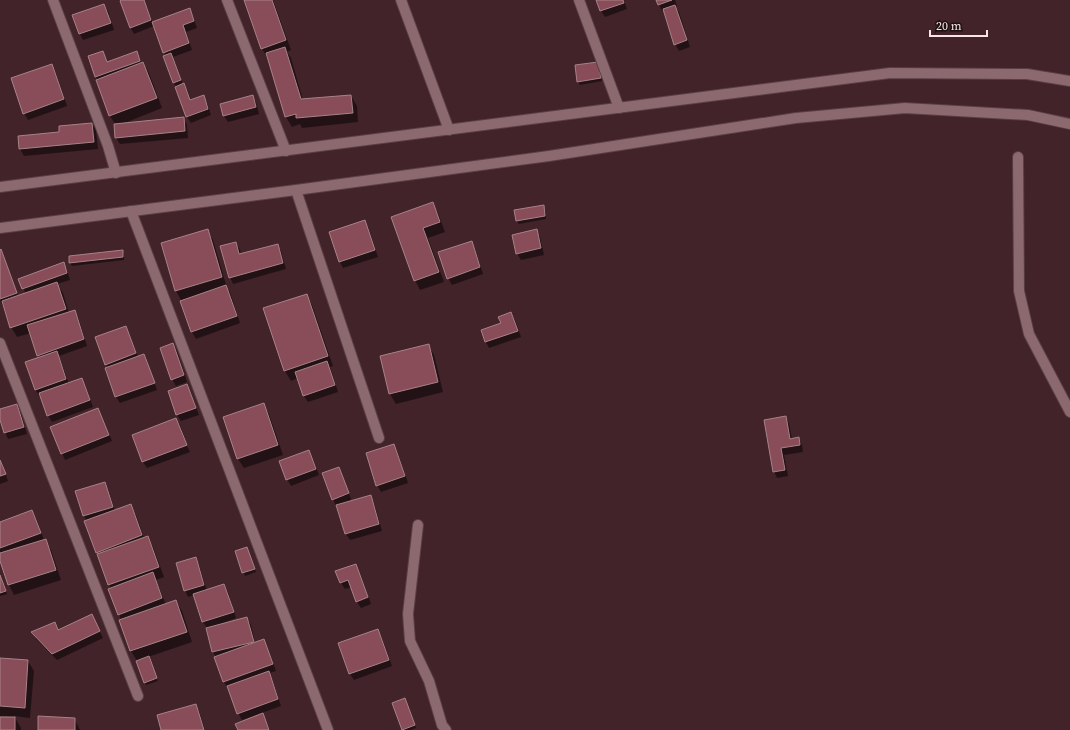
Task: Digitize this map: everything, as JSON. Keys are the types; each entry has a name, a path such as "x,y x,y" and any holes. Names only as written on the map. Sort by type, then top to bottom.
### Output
{"street":[{"path":"53,0 108,146 116,173"},
{"path":"227,0 286,151"},
{"path":"401,0 449,130"},
{"path":"579,0 619,108"},
{"path":"0,188 890,73 1027,74 1070,81"},
{"path":"0,228 549,156 796,118 905,108 1028,115 1070,124"},
{"path":"1018,157 1019,291 1029,334 1070,412"},
{"path":"296,190 379,438"},
{"path":"131,211 328,730"},
{"path":"0,343 138,696"},
{"path":"418,525 408,614 410,641 429,681 442,725 446,730"}],"building":[{"path":"144,0 151,20 130,28 120,1"},
{"path":"244,0 272,0 286,40 261,49"},
{"path":"596,0 623,0 624,3 600,11"},
{"path":"656,0 672,0 658,5"},
{"path":"104,4 111,23 79,34 72,15"},
{"path":"675,5 687,40 674,45 663,9"},
{"path":"190,8 194,21 183,25 189,43 163,53 152,22"},
{"path":"285,47 301,99 351,95 353,113 296,118 296,114 285,117 266,53"},
{"path":"103,51 107,62 137,51 140,61 95,77 88,56"},
{"path":"171,53 181,80 173,83 163,56"},
{"path":"143,62 157,98 109,116 96,80"},
{"path":"598,62 601,78 577,82 575,65"},
{"path":"52,64 64,99 23,114 11,78"},
{"path":"184,83 190,100 204,95 208,109 186,117 175,87"},
{"path":"253,95 256,107 223,116 220,104"},
{"path":"184,117 185,131 115,138 114,124"},
{"path":"92,123 94,142 19,149 18,136 59,132 59,126"},
{"path":"433,202 440,222 423,228 439,272 414,281 391,217"},
{"path":"544,205 545,216 516,221 514,210"},
{"path":"365,220 375,250 339,262 329,232"},
{"path":"208,229 222,277 175,291 161,243"},
{"path":"537,229 541,248 516,254 512,235"},
{"path":"472,241 480,267 447,279 438,252"},
{"path":"236,242 239,254 278,244 283,263 229,278 220,246"},
{"path":"1,249 17,293 0,299 0,250"},
{"path":"123,250 123,257 69,263 69,256"},
{"path":"64,262 67,273 22,289 18,279"},
{"path":"57,282 66,309 10,328 2,301"},
{"path":"226,285 237,316 191,332 180,301"},
{"path":"307,294 328,356 284,371 263,308"},
{"path":"75,310 84,339 37,356 27,325"},
{"path":"511,312 518,331 485,342 481,330 501,323 498,317"},
{"path":"126,326 136,353 105,365 95,337"},
{"path":"173,343 184,375 171,380 160,348"},
{"path":"429,344 438,382 389,394 380,356"},
{"path":"57,351 66,379 35,390 25,362"},
{"path":"144,354 155,383 115,397 105,368"},
{"path":"327,361 335,385 303,396 295,372"},
{"path":"82,378 90,400 47,416 39,393"},
{"path":"187,384 196,408 176,415 168,391"},
{"path":"264,403 278,445 237,459 223,417"},
{"path":"17,404 24,427 4,433 0,420 0,409"},
{"path":"98,408 109,435 61,454 50,427"},
{"path":"786,416 790,439 799,437 800,445 781,448 785,470 773,472 764,420"},
{"path":"176,418 187,445 142,462 132,435"},
{"path":"394,444 405,476 376,486 366,453"},
{"path":"309,450 316,469 286,480 279,461"},
{"path":"0,460 6,474 0,476"},
{"path":"339,467 349,493 332,500 322,473"},
{"path":"105,482 113,507 83,516 75,491"},
{"path":"371,495 379,524 345,534 336,505"},
{"path":"131,504 142,535 96,553 84,521"},
{"path":"32,510 41,533 0,548 0,522"},
{"path":"148,536 159,567 108,585 97,554"},
{"path":"46,539 56,570 8,585 0,561 0,553"},
{"path":"247,547 255,569 242,573 235,551"},
{"path":"196,557 204,585 184,591 176,563"},
{"path":"356,564 368,597 356,602 348,580 340,583 335,571"},
{"path":"153,572 162,598 118,615 108,589"},
{"path":"0,575 6,591 0,593"},
{"path":"224,584 234,612 202,622 193,594"},
{"path":"176,600 187,632 130,651 119,620"},
{"path":"92,614 100,631 52,654 31,632 55,622 58,630"},
{"path":"247,617 254,642 212,652 206,628"},
{"path":"378,629 389,660 349,674 338,643"},
{"path":"264,639 273,664 223,682 214,657"},
{"path":"149,656 157,678 144,683 136,661"},
{"path":"0,658 28,660 25,708 0,706"},
{"path":"269,671 278,699 237,714 227,686"},
{"path":"405,698 415,725 402,730 392,703"},
{"path":"196,704 204,730 161,730 157,715"},
{"path":"263,713 269,730 238,730 235,724"},
{"path":"38,716 75,718 75,730 38,730"},
{"path":"0,717 15,717 15,730 0,730"}]}
